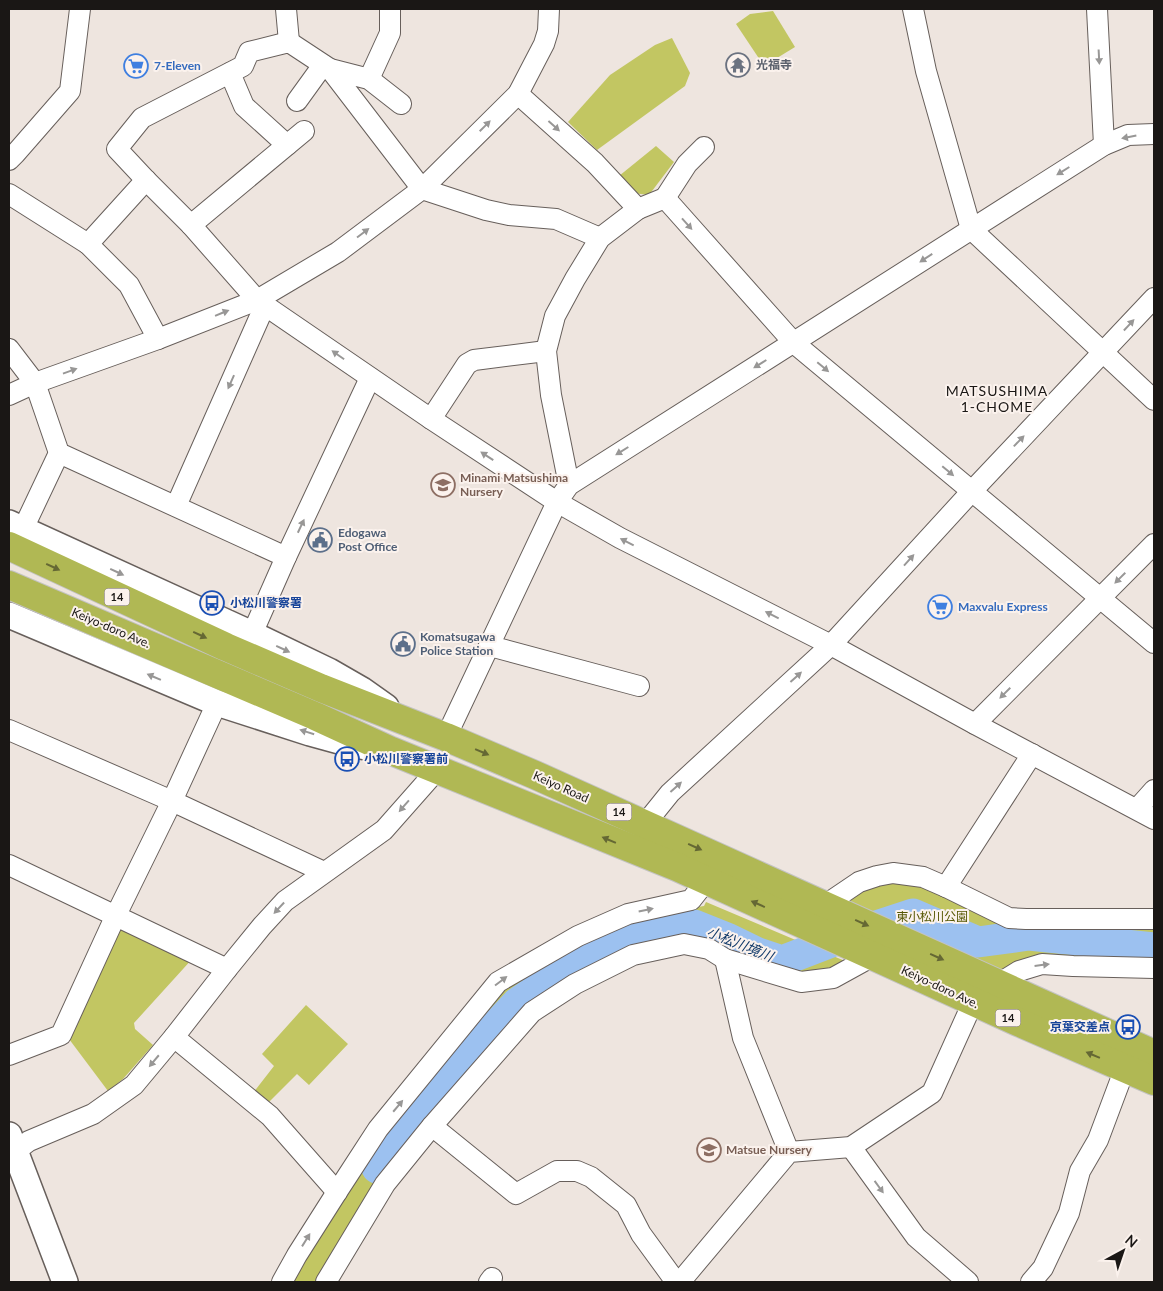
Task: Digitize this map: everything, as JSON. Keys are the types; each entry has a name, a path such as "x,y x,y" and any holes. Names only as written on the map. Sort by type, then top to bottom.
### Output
{"highway":[{"name":"Keiyo Road","path":"13,533 226,647 321,688 446,737 645,824 998,984"},
{"name":"14","path":"9,585 307,712 389,750 678,868 868,954"},
{"name":"Keiyo-doro Ave.","path":"868,954 1154,1081"},
{"name":"14","path":"998,984 1154,1054"}],"street":[{"path":"9,160 70,91 80,9"},
{"path":"286,9 289,42"},
{"path":"369,80 390,33 390,9"},
{"path":"9,395 158,339 261,303 338,252 422,188 518,94 544,44 548,31 549,9"},
{"path":"913,9 926,71 971,229 1154,400"},
{"path":"1097,9 1104,144"},
{"path":"401,104 369,80 326,67 289,42 249,52 243,66 142,118 117,149 261,303 557,502 641,549 831,645 975,724 1146,814 1154,790"},
{"path":"297,101 326,67"},
{"path":"326,67 422,188 486,210 509,215 556,218 600,238"},
{"path":"230,73 244,106 286,145"},
{"path":"518,94 595,163 638,209"},
{"path":"191,226 304,131"},
{"path":"446,737 557,502 569,485 1104,144 1128,135 1154,134"},
{"path":"569,485 551,395 546,351 555,316 600,238 638,209 665,198 687,164 704,147"},
{"path":"88,244 146,180"},
{"path":"9,194 88,244 129,285 158,339"},
{"path":"665,198 794,343 1154,643"},
{"path":"645,824 670,792 831,645 972,491 1154,298"},
{"path":"176,506 261,303"},
{"path":"9,349 35,384 59,453 286,557"},
{"path":"431,419 468,364 474,360 546,351"},
{"path":"252,634 370,378"},
{"path":"59,453 13,533 252,634 329,671 362,690 404,721"},
{"path":"975,724 1154,544"},
{"path":"9,616 217,703 350,744 389,750"},
{"path":"490,646 639,686"},
{"path":"9,1055 61,1035 217,703"},
{"path":"9,730 324,872"},
{"path":"946,887 1032,754"},
{"path":"66,1282 11,1147 29,1142 94,1114 134,1085 227,968 285,901 384,830 437,770"},
{"path":"9,865 227,968"},
{"path":"828,907 859,882 893,873 923,877 1010,918 1154,919"},
{"path":"282,1282 336,1192 378,1129 498,982 578,936 628,914 692,900 706,881"},
{"path":"326,1282 385,1184 432,1126 532,1012 575,984 633,956 684,944 709,949 725,959 801,982 833,978 868,954"},
{"path":"725,959 744,1038 789,1152"},
{"path":"998,984 1019,971 1042,964 1154,968"},
{"path":"680,1282 789,1152 851,1147 932,1093 973,1002"},
{"path":"174,1037 270,1116 336,1192"},
{"path":"1031,1282 1043,1268 1069,1213 1080,1171 1098,1140 1125,1068"},
{"path":"432,1126 516,1194 557,1171 576,1171 591,1177 626,1205 641,1234 676,1282"},
{"path":"851,1147 916,1237 968,1282"}],"green space":[{"path":"773,11 795,47 764,66 736,24 750,14"},
{"path":"672,38 690,73 685,86 597,150 568,122 610,75 655,45"},
{"path":"656,146 674,162 649,195 633,193 619,176"},
{"name":"東小松川公園","path":"893,873 1010,918 1154,919 1154,968 1073,966 998,984 825,905"},
{"path":"706,902 845,961 823,973 802,976 773,969 706,937 680,934 629,947 527,1006 318,1282 289,1282 352,1178 504,987 631,918 704,906"},
{"path":"127,926 193,958 134,1023 135,1029 153,1045 123,1079 108,1091 69,1039 118,930"},
{"path":"306,1005 348,1044 309,1085 297,1074 267,1104 253,1093 274,1066 262,1054"}],"waterway":[{"name":"小松川境川","path":"377,1168 475,1048 517,1003 572,965 629,935 694,925 758,953 782,961 852,934 913,914 978,942 1029,935 1154,948"}],"place":[{"name":"光福寺","path":"738,65"},
{"name":"7-Eleven","path":"136,66"},
{"name":"Minami Matsushima Nursery","path":"443,485"},
{"name":"Edogawa Post Office","path":"320,540"},
{"name":"小松川警察署","path":"212,603"},
{"name":"Maxvalu Express","path":"940,607"},
{"name":"Komatsugawa Police Station","path":"403,644"},
{"name":"小松川警察署前","path":"347,759"},
{"name":"京葉交差点","path":"1128,1027"},
{"name":"Matsue Nursery","path":"709,1150"}],"district":[{"name":"MATSUSHIMA 1-CHOME","path":"997,400"}]}
